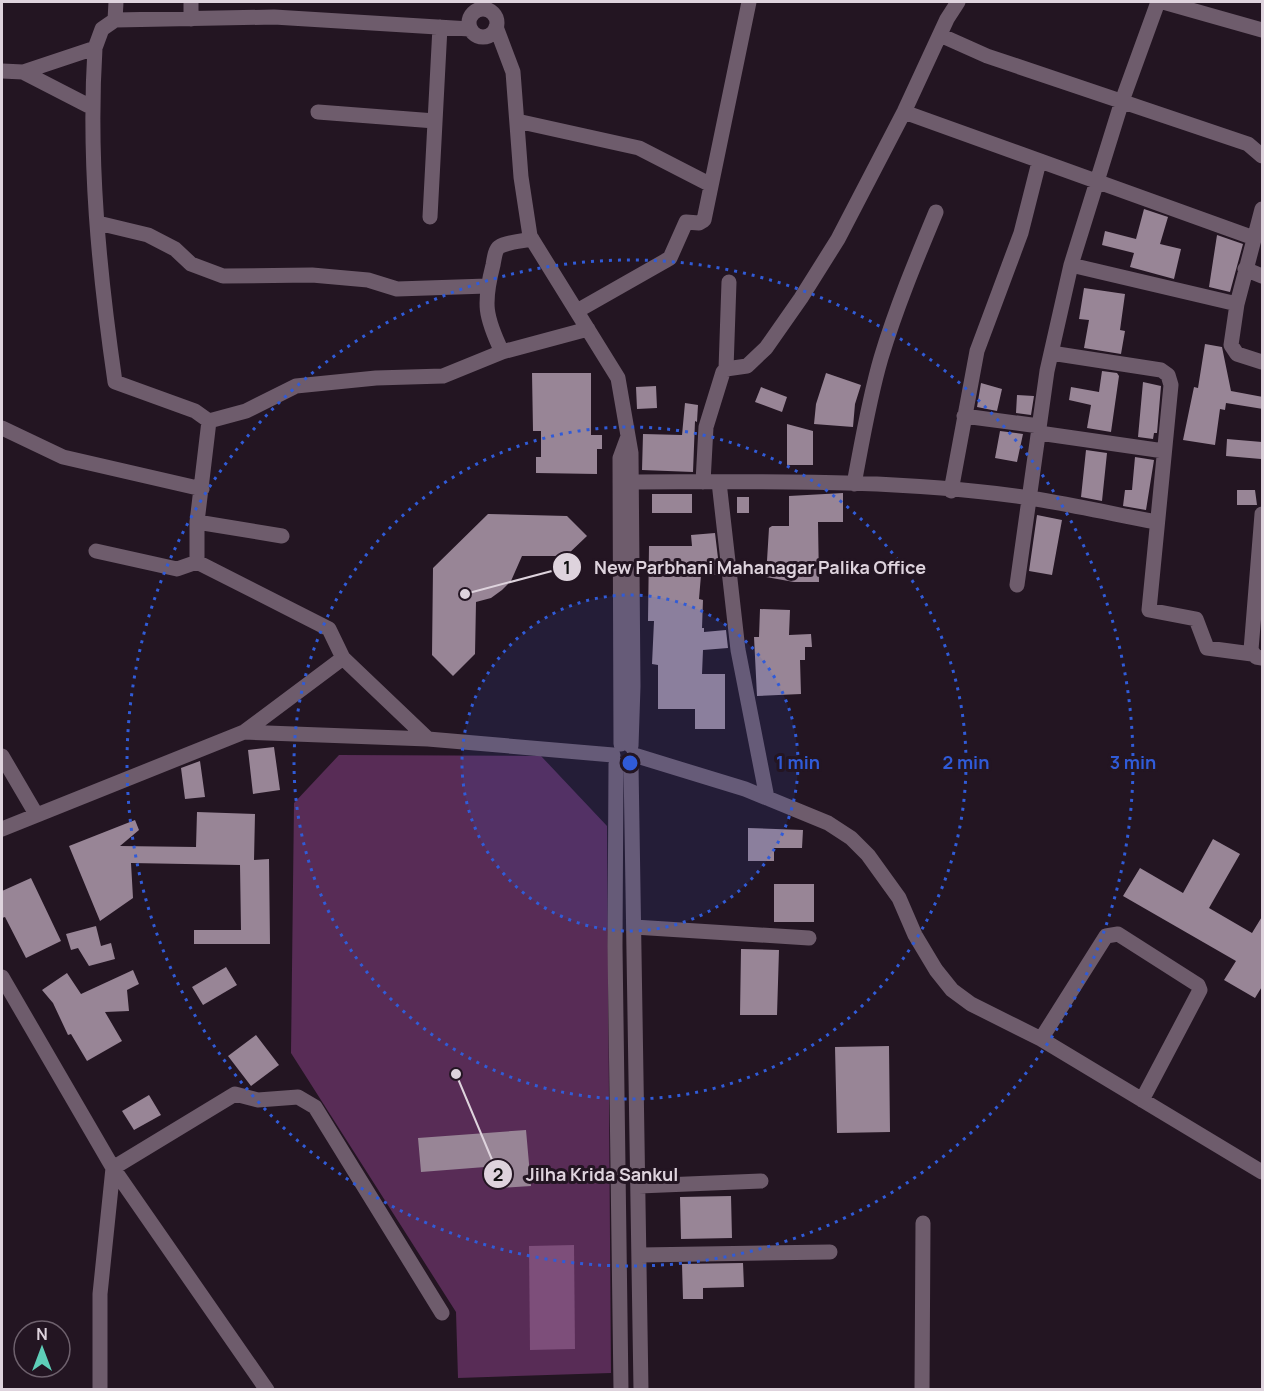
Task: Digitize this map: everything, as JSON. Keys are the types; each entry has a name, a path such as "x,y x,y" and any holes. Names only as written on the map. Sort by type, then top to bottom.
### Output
{"street":[{"path":"115,20 116,2"},
{"path":"191,2 191,19"},
{"path":"577,311 670,258 686,222 699,223 704,220 749,2"},
{"path":"726,369 747,366 766,348 801,298 838,239 958,2"},
{"path":"1017,585 1051,354 1071,266 1122,101 1158,2"},
{"path":"1163,2 1262,26"},
{"path":"496,27 494,32 484,37 473,33 468,24 472,13 488,5 496,16 496,27 513,72 521,177 532,239 618,378 627,439 620,458 626,482 624,755 615,946 621,1389"},
{"path":"209,421 195,411 115,382 104,303 91,107 95,48 102,29 115,20 274,17 470,29"},
{"path":"430,217 440,27"},
{"path":"940,35 987,56 1248,144 1263,156"},
{"path":"2,71 23,72 95,48"},
{"path":"23,72 91,107"},
{"path":"318,111 435,122"},
{"path":"904,112 1097,184 1254,238"},
{"path":"517,121 639,148 711,185"},
{"path":"951,491 978,351 1021,233 1039,162"},
{"path":"1263,209 1245,269 1231,345 1233,351 1263,362"},
{"path":"854,484 880,359 900,297 936,212"},
{"path":"98,222 148,235 174,249 197,268 223,276 312,275 368,280 397,289 488,286"},
{"path":"502,352 487,317 488,286 498,248 532,239"},
{"path":"1071,266 1237,304"},
{"path":"1245,269 1263,276"},
{"path":"729,282 726,369 706,427 711,482 738,651 767,798"},
{"path":"209,421 246,411 296,386 376,378 443,376 502,352 588,329"},
{"path":"1051,354 1161,370 1168,375 1171,385 1149,610 1196,619 1207,648 1257,656 1263,514"},
{"path":"964,416 1164,451"},
{"path":"197,562 197,522 209,421"},
{"path":"2,428 63,457 202,489"},
{"path":"626,482 854,484 951,491 1029,498 1156,522"},
{"path":"197,522 282,536"},
{"path":"96,551 171,568 197,562 329,629 344,658 428,739"},
{"path":"2,829 244,732 344,658"},
{"path":"244,732 428,739 624,755 767,798 828,824 851,838 868,855 899,898 915,935 936,970 952,990 971,1004 1041,1040 1263,1172"},
{"path":"624,755 634,927 641,1389"},
{"path":"2,756 36,814"},
{"path":"634,927 809,938"},
{"path":"1041,1040 1106,936 1118,934 1198,985 1200,990 1199,997 1142,1100"},
{"path":"2,977 112,1168 267,1389"},
{"path":"112,1168 235,1094 258,1100 284,1096 305,1099 315,1107 442,1313"},
{"path":"100,1389 100,1294 112,1168"},
{"path":"619,1201 639,1193 761,1181"},
{"path":"922,1389 923,1223"},
{"path":"640,1255 830,1252"}],"shaded area":[{"path":"339,755 541,756 607,826 611,1373 458,1378 456,1312 291,1053 294,803"},
{"path":"574,1245 575,1349 530,1350 529,1246"}],"building":[{"path":"1144,209 1168,217 1160,244 1181,249 1174,279 1130,267 1134,253 1102,245 1105,231 1136,239"},
{"path":"1217,235 1243,244 1230,292 1209,287"},
{"path":"1084,288 1125,294 1120,330 1125,331 1121,354 1084,348 1089,320 1079,319"},
{"path":"1205,344 1222,347 1231,391 1263,397 1263,409 1226,403 1225,410 1220,409 1215,445 1183,440 1194,387 1198,388"},
{"path":"1102,371 1117,373 1119,376 1111,432 1087,428 1091,405 1069,400 1071,387 1099,392"},
{"path":"532,373 591,373 591,435 602,435 602,449 597,449 597,474 536,473 536,457 541,457 541,431 533,431"},
{"path":"826,373 861,385 855,404 853,427 814,424 816,404"},
{"path":"1143,382 1161,386 1157,433 1154,433 1153,439 1138,437"},
{"path":"981,383 1002,389 997,411 977,407"},
{"path":"656,386 657,408 637,409 636,387"},
{"path":"761,387 787,397 782,412 755,402"},
{"path":"1017,395 1034,396 1031,415 1016,413"},
{"path":"685,403 698,405 697,422 695,421 693,472 642,470 643,434 682,435"},
{"path":"787,424 813,431 813,465 787,465"},
{"path":"1000,431 1023,434 1017,462 995,458"},
{"path":"1227,439 1262,442 1261,459 1226,456"},
{"path":"1086,450 1107,453 1102,501 1081,497"},
{"path":"1135,457 1154,460 1146,510 1123,506 1125,490 1132,490"},
{"path":"1237,490 1255,490 1257,505 1237,505"},
{"path":"843,493 843,522 818,522 819,582 794,582 766,577 769,528 789,526 789,496"},
{"path":"652,494 692,494 692,513 652,513"},
{"path":"737,497 749,497 749,513 737,513"},
{"path":"488,514 567,516 587,536 566,556 522,556 511,581 502,590 491,598 476,602 475,654 453,676 432,655 433,568"},
{"path":"1037,515 1062,520 1052,575 1029,571"},
{"path":"715,533 720,575 701,575 699,599 703,600 702,628 704,632 726,630 728,648 703,650 702,674 725,674 725,729 695,729 695,709 658,709 658,665 652,664 654,621 648,621 649,546 692,546 691,535"},
{"path":"760,609 790,610 789,635 811,634 812,647 805,647 805,660 800,660 801,694 757,696 754,637 759,637"},
{"path":"274,747 280,790 253,794 248,750"},
{"path":"200,761 205,797 185,799 181,768"},
{"path":"197,812 255,814 254,860 269,859 270,944 194,944 194,930 241,930 240,865 131,863 133,898 100,921 69,846 135,820 139,830 120,846 196,847"},
{"path":"748,828 803,830 802,848 774,848 774,861 748,861"},
{"path":"1213,839 1240,854 1209,908 1252,933 1263,915 1263,985 1255,998 1224,980 1236,961 1123,896 1140,868 1183,893"},
{"path":"31,878 61,941 26,958 5,917 2,918 2,891"},
{"path":"774,884 814,884 814,922 774,922"},
{"path":"96,926 101,946 111,943 115,959 89,966 78,948 71,950 66,934"},
{"path":"741,949 779,950 777,1015 740,1015"},
{"path":"226,967 237,985 203,1005 192,987"},
{"path":"133,970 139,984 127,990 129,1011 105,1012 122,1041 87,1061 71,1034 68,1035 53,1003 42,990 67,973 81,994"},
{"path":"256,1035 279,1065 251,1086 228,1056"},
{"path":"889,1046 890,1132 837,1133 835,1047"},
{"path":"149,1095 161,1115 134,1130 122,1111"},
{"path":"526,1130 531,1186 500,1188 498,1166 421,1172 418,1138"},
{"path":"731,1196 732,1238 681,1239 680,1197"},
{"path":"743,1263 744,1287 703,1288 703,1299 683,1299 682,1264"}],"place":[{"name":"New Parbhani Mahanagar Palika Office","path":"465,594"},
{"name":"Jilha Krida Sankul","path":"456,1074"}]}
